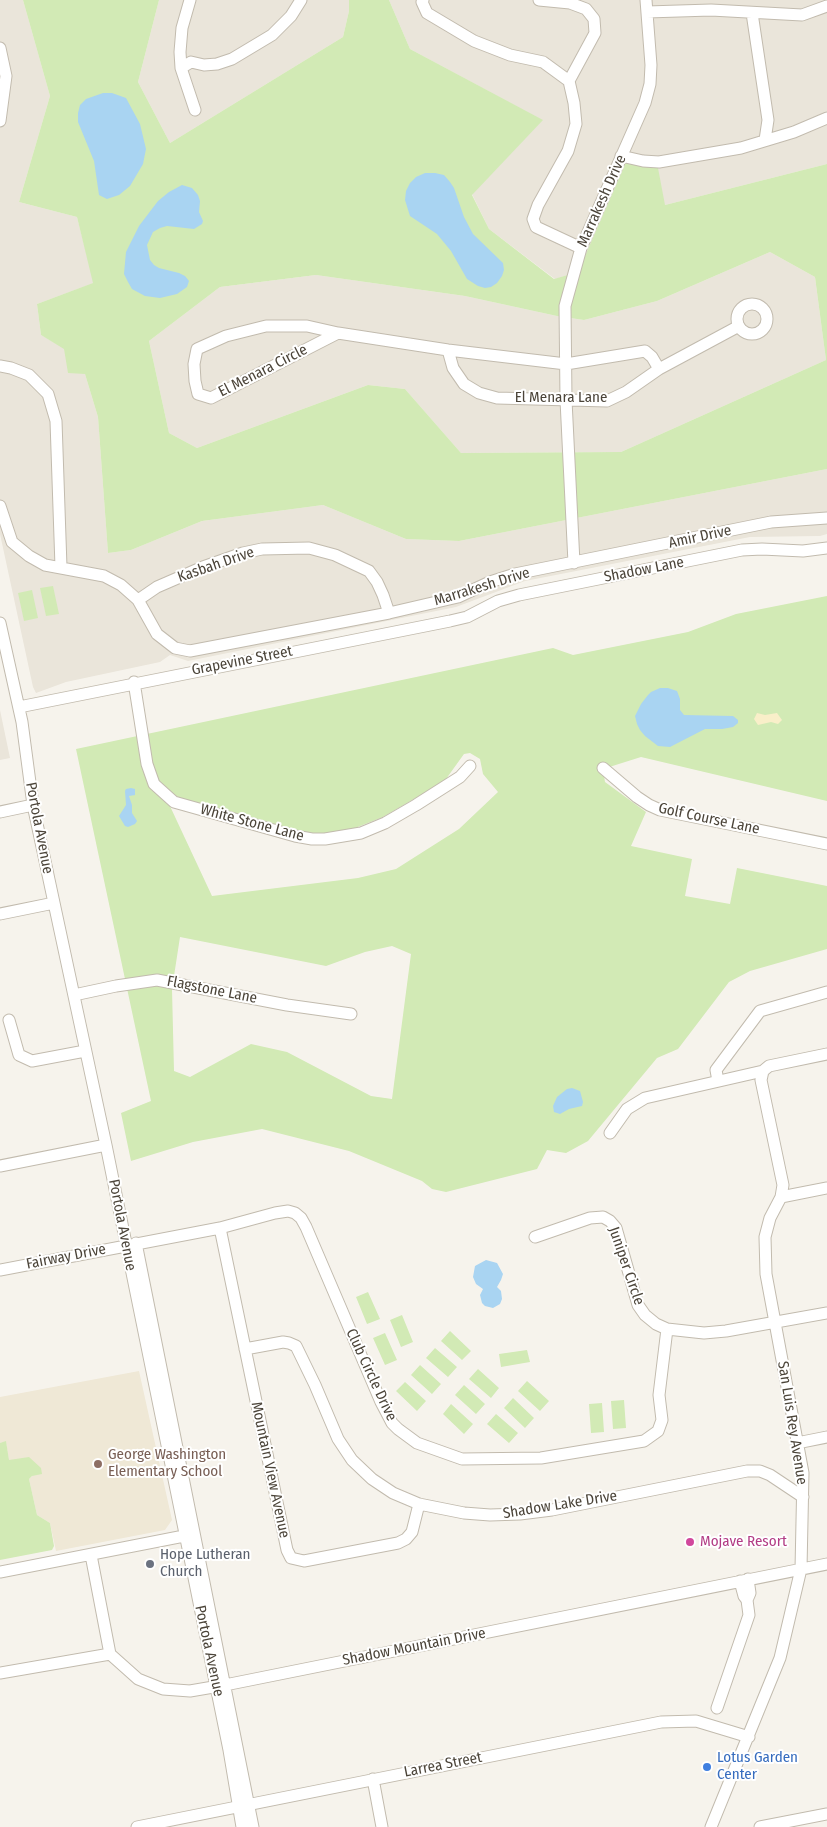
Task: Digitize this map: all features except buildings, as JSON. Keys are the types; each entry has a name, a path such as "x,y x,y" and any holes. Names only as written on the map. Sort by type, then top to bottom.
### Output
{"street":[{"path":"190,0 182,28 180,52 181,68 195,110"},
{"path":"181,68 192,62 204,65 217,64 232,59 272,35 291,16 301,0"},
{"path":"423,0 422,2 427,13 474,41 510,56 543,62 569,81 576,124 568,151 538,205 533,218 536,227 580,248"},
{"path":"539,0 570,3 586,9 594,19 595,33 569,81"},
{"name":"Marrakesh Drive","path":"0,506 12,542 45,565 104,576 121,585 138,600 157,634 175,648 190,651 388,613 458,597 490,582 515,574 574,563 566,400 565,306 580,248 645,103 650,84 646,0"},
{"path":"647,12 711,10 802,15 827,6"},
{"path":"752,13 768,120 765,140"},
{"path":"0,48 6,76 0,121"},
{"path":"622,156 643,161 659,162 740,148 794,132 827,118"},
{"name":"El Menara Circle","path":"338,333 211,398 198,394 194,364 197,349 226,336 266,326 307,326 338,333 448,350 566,364 644,351 652,357 659,369"},
{"name":"El Menara Lane","path":"448,350 453,368 464,384 479,393 497,398 607,400 626,392 659,369 739,326"},
{"path":"0,366 29,375 48,394 56,421 61,567"},
{"name":"Amir Drive","path":"574,563 771,522 827,518"},
{"name":"Kasbah Drive","path":"138,600 157,587 243,553 262,549 309,548 335,555 369,571 383,594 388,613"},
{"name":"Shadow Lane","path":"466,617 498,601 519,595 742,550 803,551 827,548"},
{"name":"Grapevine Street","path":"18,706 466,617"},
{"name":"Portola Avenue","path":"0,623 22,722 32,805 106,1145 131,1244 221,1686 229,1750 244,1806 253,1827"},
{"name":"White Stone Lane","path":"134,682 147,764 154,784 174,802 295,836 325,839 361,833 385,823 416,805 460,777 470,766"},
{"name":"Golf Course Lane","path":"603,768 637,798 660,810 827,844"},
{"path":"0,812 32,805"},
{"path":"0,914 54,903"},
{"name":"Flagstone Lane","path":"74,995 157,980 181,983 287,1005 351,1014"},
{"path":"718,1082 716,1070 760,1011 827,992"},
{"path":"9,1020 19,1054 32,1061 85,1051"},
{"path":"610,1132 627,1109 645,1098 763,1071 769,1066 827,1054"},
{"name":"San Luis Rey Avenue","path":"711,1827 780,1658 801,1569 803,1473 766,1274 765,1237 770,1218 781,1197 783,1185 761,1080 763,1071"},
{"path":"0,1166 106,1145"},
{"path":"781,1197 827,1188"},
{"name":"Club Circle Drive","path":"220,1228 288,1211 302,1218 381,1402 392,1423 417,1442 462,1459 541,1458 644,1441 658,1431 662,1420 659,1395 668,1329"},
{"name":"Juniper Circle","path":"535,1238 590,1218 603,1217 610,1221 616,1228 638,1305 645,1315 656,1324 668,1329 704,1333 726,1331 827,1313"},
{"name":"Fairway Drive","path":"0,1270 220,1228"},
{"name":"Mountain View Avenue","path":"220,1228 286,1550 292,1558 304,1561 398,1543 406,1539 412,1532 419,1504"},
{"name":"Portola Avenue","path":"131,1244 184,1536 221,1686"},
{"name":"Shadow Lake Drive","path":"245,1349 283,1342 296,1346 338,1439 352,1460 372,1479 393,1493 419,1504 464,1513 490,1515 520,1514 552,1510 753,1471 760,1471 770,1475 804,1497"},
{"path":"797,1443 827,1437"},
{"path":"0,1572 184,1536"},
{"path":"0,1673 110,1654 91,1555"},
{"name":"Shadow Mountain Drive","path":"110,1654 138,1679 163,1689 190,1691 827,1564"},
{"path":"711,1725 718,1711 716,1708 749,1615 747,1600 750,1593 744,1580"},
{"name":"Larrea Street","path":"137,1827 661,1722 696,1720 749,1737"},
{"path":"373,1780 382,1827"},
{"name":"Portola Avenue","path":"242,1827 244,1806"},
{"path":"760,1827 827,1814"}],"shaded area":[{"path":"0,0 23,0 50,96 19,202 77,217 94,283 37,304 41,335 64,348 85,374 98,417 108,553 131,550 202,521 323,505 406,539 459,541 827,469 827,534 820,536 750,537 525,581 456,607 188,661 170,655 160,662 66,682 36,693 33,687 0,534"},
{"path":"159,0 349,0 349,11 343,37 170,143 138,82"},
{"path":"389,0 827,0 827,164 665,205 578,272 555,279 489,229 472,194 542,120 410,49"},
{"path":"770,252 815,277 826,360 621,452 461,453 405,389 368,385 197,448 169,433 149,341 220,287 316,275 465,296 584,320 657,301"},
{"path":"0,710 10,758 0,760"},
{"name":"George Washington Elementary School","path":"139,1371 172,1520 165,1530 56,1551 50,1523 37,1515 29,1479 32,1476 9,1461 6,1442 0,1443 0,1397"}],"green space":[{"path":"23,0 159,0 138,82 170,143 343,37 349,11 349,0 389,0 410,49 543,120 472,195 489,229 554,279 578,272 627,160 658,168 665,205 827,164 827,469 459,541 406,539 323,505 202,521 131,550 108,553 98,417 85,374 68,373 64,349 41,335 37,304 93,283 77,217 19,202 50,96","holes":["770,252 815,277 826,360 621,452 461,453 405,389 368,385 197,448 169,433 149,341 220,287 316,275 465,296 584,320 657,301"]},
{"path":"53,586 59,614 46,616 40,588"},
{"path":"32,590 38,618 24,621 18,593"},
{"path":"827,596 827,801 641,757 603,769 605,782 646,812 631,846 692,859 685,896 730,904 737,868 827,886 827,949 750,971 729,982 678,1049 657,1058 588,1141 566,1153 547,1150 537,1169 446,1192 432,1189 422,1181 349,1151 262,1129 193,1142 131,1161 121,1113 151,1101 76,749 553,648 573,655 688,632 736,614","holes":["470,753 480,759 483,774 498,792 459,829 396,869 358,878 212,896 169,804 295,832 323,834 350,830 383,817 438,785 446,779 464,754","180,937 326,966 365,952 392,946 411,954 392,1099 371,1096 287,1052 251,1044 190,1077 174,1071 172,989"]},
{"path":"368,1292 380,1319 367,1324 356,1297"},
{"path":"402,1315 413,1342 401,1347 390,1320"},
{"path":"450,1331 471,1351 462,1360 441,1341"},
{"path":"385,1333 397,1360 385,1365 373,1338"},
{"path":"435,1348 457,1367 448,1377 426,1358"},
{"path":"527,1350 530,1362 501,1367 499,1354"},
{"path":"420,1365 441,1384 432,1394 411,1375"},
{"path":"478,1369 499,1388 491,1398 469,1379"},
{"path":"527,1381 549,1401 540,1411 518,1391"},
{"path":"405,1382 426,1401 417,1411 396,1391"},
{"path":"464,1385 485,1404 476,1414 455,1395"},
{"path":"513,1398 534,1418 525,1428 504,1408"},
{"path":"624,1400 626,1428 613,1429 611,1401"},
{"path":"602,1403 604,1432 591,1433 589,1404"},
{"path":"451,1404 473,1424 464,1434 443,1414"},
{"path":"496,1414 518,1433 509,1443 487,1424"},
{"path":"6,1441 9,1460 29,1457 41,1468 42,1474 32,1476 29,1479 37,1515 50,1523 54,1546 52,1550 0,1560 0,1443"}],"sand":[{"path":"757,713 765,715 777,713 782,720 778,724 771,722 758,725 754,719"}],"water":[{"path":"103,93 112,93 126,98 140,124 146,149 143,164 130,186 119,195 107,199 99,195 94,161 78,122 80,105 86,99"},
{"path":"425,173 444,175 454,188 464,217 473,234 503,263 504,270 502,276 491,287 478,286 467,279 451,251 437,234 410,216 405,200 406,191 416,177"},
{"path":"182,185 192,188 198,195 202,224 194,229 167,226 160,228 153,232 147,245 150,260 154,265 185,276 189,281 187,287 177,294 160,298 145,296 132,289 124,274 126,252 139,226 158,201"},
{"path":"660,688 677,691 680,699 680,710 684,715 733,716 738,720 738,723 733,727 722,729 705,729 670,747 658,746 640,730 635,716 648,695"},
{"path":"131,788 135,789 135,795 129,796 132,813 137,821 128,827 125,826 119,816 126,805 125,791"},
{"path":"572,1088 580,1091 583,1102 582,1106 569,1109 560,1114 554,1112 553,1106 557,1097 567,1089"},
{"path":"486,1260 497,1263 503,1274 497,1287 501,1291 502,1299 500,1304 493,1308 482,1303 480,1295 483,1289 476,1284 473,1277 475,1266"}],"place":[{"name":"George Washington Elementary School","path":"98,1464"},
{"name":"Mojave Resort","path":"690,1542"},
{"name":"Hope Lutheran Church","path":"150,1564"},
{"name":"Lotus Garden Center","path":"707,1767"}]}
